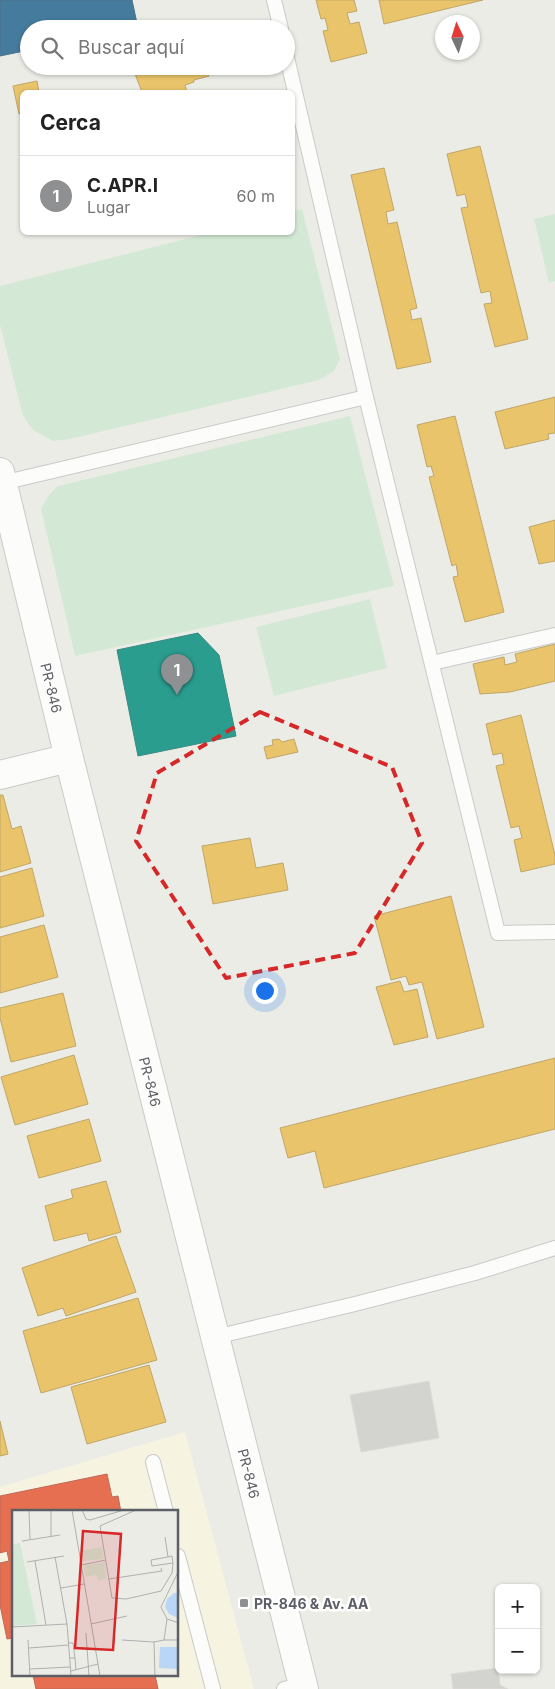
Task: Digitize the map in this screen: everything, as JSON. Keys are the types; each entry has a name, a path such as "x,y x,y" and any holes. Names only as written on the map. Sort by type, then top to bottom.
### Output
{"street":[{"name":"PR-846","path":"1,477 69,758 215,1337 297,1687"},
{"path":"0,775 69,758"}],"lane":[{"path":"274,0 278,20"},
{"path":"291,75 294,90"},
{"path":"295,93 366,397 498,933 555,932"},
{"path":"1,477 366,397"},
{"path":"432,663 555,635"},
{"path":"215,1337 476,1274 555,1248"},
{"path":"153,1462 165,1510"},
{"path":"179,1560 213,1689"}],"highlighted area":[{"path":"260,712 392,767 422,843 355,953 226,978 136,841 157,773"}],"shaded area":[{"path":"185,1432 254,1689 0,1689 0,1487"}],"green space":[{"path":"302,209 340,359 334,371 319,380 70,439 53,441 33,430 23,416 0,325 0,286 201,235 295,235 295,211"},
{"path":"555,214 555,281 549,283 534,219"},
{"path":"350,416 394,586 75,656 41,509 48,496 58,486"},
{"path":"370,599 387,668 274,696 256,627"}],"building: Viviendas":[{"path":"316,0 354,0 357,11 347,13 350,24 359,22 367,53 331,62 323,31 328,30 325,18 321,19"},
{"path":"379,0 483,0 384,24"},
{"path":"135,75 209,76 194,80 194,82 185,85 186,90 141,90"},
{"path":"37,81 39,90 20,90 19,114 13,86"},
{"path":"480,146 528,339 495,347 484,304 492,303 490,291 481,293 461,208 468,207 465,194 457,196 447,154"},
{"path":"384,168 394,210 386,212 388,224 397,222 417,308 410,310 412,320 421,318 431,362 397,369 351,175"},
{"path":"555,397 555,433 548,434 549,439 505,449 495,412"},
{"path":"455,416 504,612 465,622 453,577 458,576 456,564 452,566 429,477 434,476 431,466 427,467 417,425"},
{"path":"555,520 555,561 539,564 529,527"},
{"path":"555,644 555,681 510,692 480,694 473,664 504,657 505,665 517,662 515,654"},
{"path":"521,715 555,855 555,864 521,872 514,840 522,838 519,826 511,828 496,766 504,764 502,753 493,755 486,724"},
{"path":"279,739 282,742 294,739 298,752 267,759 264,747 273,745 272,740"},
{"path":"0,795 3,795 12,829 21,826 31,863 0,872"},
{"path":"250,838 256,868 283,863 288,890 213,904 202,846"},
{"path":"32,868 44,916 0,928 0,877"},
{"path":"451,896 484,1027 437,1039 422,982 409,985 406,976 391,980 374,916"},
{"path":"44,925 58,977 0,993 0,937"},
{"path":"400,981 404,992 417,989 428,1037 394,1045 376,987"},
{"path":"63,993 76,1046 11,1062 0,1018 0,1008"},
{"path":"74,1055 88,1104 15,1125 1,1077"},
{"path":"555,1058 555,1129 324,1188 315,1151 288,1158 280,1128"},
{"path":"89,1119 101,1161 39,1178 27,1136"},
{"path":"106,1181 121,1232 89,1241 87,1233 54,1241 45,1206 73,1198 71,1190"},
{"path":"116,1236 136,1292 66,1316 63,1308 38,1316 22,1268"},
{"path":"138,1298 157,1360 41,1393 23,1331"},
{"path":"149,1365 166,1422 87,1444 71,1387"},
{"path":"0,1421 8,1454 0,1456"}],"building: Comercios":[{"path":"107,1474 112,1497 118,1496 121,1510 12,1510 12,1638 7,1639 0,1605 0,1563 9,1561 7,1551 0,1553 0,1496"},
{"path":"33,1676 155,1676 158,1689 36,1689"}],"building: Escuelas":[{"path":"198,633 219,655 236,736 138,756 117,650"}],"building: Público":[{"path":"0,0 132,0 136,20 20,20 20,52 0,56"}],"building: Otros":[{"path":"429,1381 439,1438 361,1452 350,1395"},
{"path":"495,1668 495,1674 499,1674 500,1685 508,1689 453,1689 451,1674"}],"place":[{"name":"C.APR.I","path":"177,695"},
{"name":"PR-846 & Av. AA","path":"244,1603"}]}
